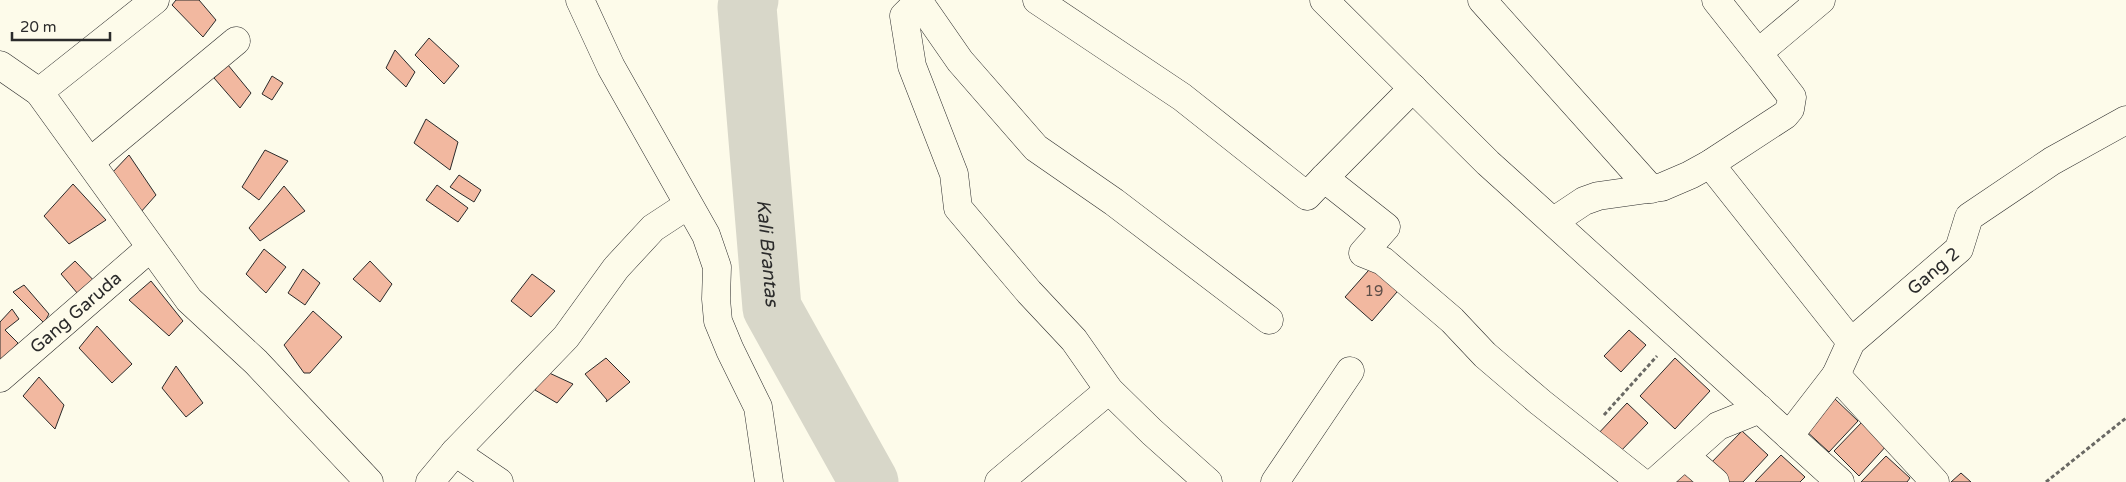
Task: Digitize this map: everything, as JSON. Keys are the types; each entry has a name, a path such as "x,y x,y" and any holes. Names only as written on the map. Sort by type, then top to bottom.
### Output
{"street":[{"path":"39,92 155,0"},
{"path":"580,0 612,67 706,234 717,267 716,299 718,321 758,407 769,482"},
{"path":"1037,0 1182,97 1307,196 1413,88"},
{"path":"1324,0 1488,163 1840,482"},
{"path":"1482,0 1651,188"},
{"path":"1554,221 1584,201 1598,196 1651,188 1679,180 1710,164 1785,115 1790,109 1792,97 1716,0"},
{"path":"1758,54 1820,0"},
{"path":"1208,482 1109,390 1074,340 1029,292 958,208 954,174 912,66 904,16 919,1 960,61 1036,148 1114,202 1269,320"},
{"path":"90,162 236,41"},
{"path":"0,65 39,92 188,300 256,362 369,482"},
{"name":"Gang 2","path":"1789,436 1836,375 1850,342 1959,249 1969,217 2052,161 2126,120"},
{"path":"1710,164 1850,342"},
{"path":"1324,178 1386,227 1362,253 1384,261 1452,320 1485,355 1584,438 1641,482"},
{"path":"430,482 455,452 566,337 616,268 653,228 688,205"},
{"name":"Gang Garuda","path":"0,378 150,248"},
{"path":"1274,482 1350,371"},
{"path":"1836,375 1935,482"},
{"path":"999,482 1109,390"},
{"path":"1655,482 1718,426 1760,409"},
{"path":"455,452 499,482"},
{"path":"1685,456 1715,482"}],"path":[{"path":"1584,438 1677,333"},
{"path":"2046,482 2126,418"}],"building":[{"path":"176,0 199,0 216,20 203,37 172,5"},
{"path":"429,38 459,66 444,84 415,55"},
{"path":"395,50 415,72 406,87 386,68"},
{"path":"228,65 251,93 240,108 214,78"},
{"path":"272,76 283,83 272,100 262,94"},
{"path":"426,119 458,142 450,170 414,143"},
{"path":"265,150 288,161 259,200 242,187"},
{"path":"129,155 156,195 140,213 111,174"},
{"path":"459,175 481,190 474,202 450,187"},
{"path":"73,184 106,220 69,244 44,216"},
{"path":"437,185 468,208 458,222 426,200"},
{"path":"284,186 305,211 260,241 249,228"},
{"path":"264,249 286,267 266,293 246,274"},
{"path":"75,261 101,288 84,301 61,274"},
{"path":"370,261 392,284 380,302 353,279"},
{"path":"1376,262 1403,285 1372,321 1345,297"},
{"path":"303,269 320,283 305,305 288,293"},
{"path":"532,274 555,291 531,317 511,301"},
{"path":"151,281 183,321 169,336 129,300"},
{"path":"24,285 49,314 44,323 13,292"},
{"path":"12,309 19,319 5,330 18,343 0,366 0,322"},
{"path":"313,311 342,337 310,373 304,373 284,345"},
{"path":"97,326 132,364 112,383 79,348"},
{"path":"1629,330 1646,345 1621,372 1604,356"},
{"path":"606,358 630,382 606,402 607,400 585,374"},
{"path":"1675,358 1710,391 1675,429 1640,396"},
{"path":"176,366 203,403 186,417 162,388"},
{"path":"545,371 573,384 557,403 535,390"},
{"path":"39,377 64,405 55,429 23,396"},
{"path":"1834,398 1858,421 1829,452 1804,429"},
{"path":"1627,403 1648,423 1617,455 1596,436"},
{"path":"1863,421 1888,444 1859,476 1834,451"},
{"path":"1742,431 1768,455 1743,482 1725,482 1708,466"},
{"path":"1781,455 1805,477 1800,482 1755,482"},
{"path":"1886,456 1910,478 1907,482 1861,482"},
{"path":"1677,466 1694,482 1661,482"},
{"path":"1961,473 1971,482 1951,482"}],"waterway":[{"name":"Kali Brantas","path":"749,0 747,7 772,308 869,482"}]}
